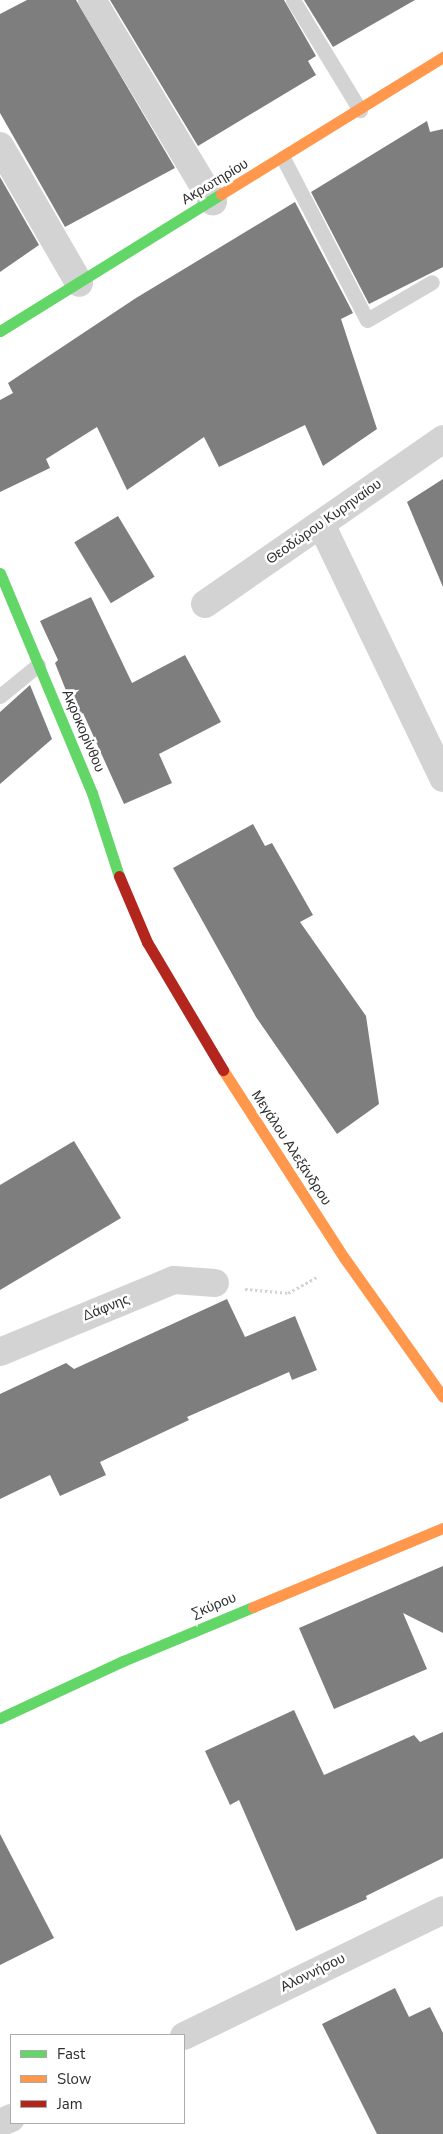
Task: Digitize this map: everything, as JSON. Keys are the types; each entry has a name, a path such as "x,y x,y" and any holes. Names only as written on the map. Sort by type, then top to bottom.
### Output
{"main road":[{"name":"Ακρωτηρίου","path":"0,331 283,158 443,56"},
{"name":"Ακροκορίνθου","path":"0,573 92,792 119,877 131,903"},
{"name":"Μεγάλου Αλεξάνδρου","path":"131,903 148,942 196,1027 345,1260 443,1397"},
{"name":"Σκύρου","path":"0,1718 116,1664 443,1528"}],"street":[{"path":"92,0 213,201"},
{"path":"0,146 79,283"},
{"name":"Θεοδώρου Κυρηναίου","path":"205,604 443,440"},
{"path":"321,524 443,778"},
{"name":"Δάφνης","path":"0,1352 174,1280 215,1283"},
{"name":"Αλοννήσου","path":"185,2036 443,1910"}],"lane":[{"path":"293,0 360,110"},
{"path":"283,158 367,320 432,282"},
{"path":"0,696 38,665"}],"path":[{"path":"215,1283 269,1293 288,1293 345,1260"}],"building":[{"path":"27,0 76,0 175,168 65,227 0,113 0,14"},
{"path":"110,0 284,0 316,56 308,61 316,75 198,146"},
{"path":"304,0 415,0 333,47"},
{"path":"427,121 430,132 443,129 443,267 369,304 311,192"},
{"path":"0,177 39,245 0,272"},
{"path":"295,202 353,313 341,319 377,429 323,466 305,425 219,467 204,437 127,490 97,427 46,459 50,468 0,492 0,400 13,393 8,383 136,298"},
{"path":"443,479 443,587 407,502"},
{"path":"118,516 155,577 111,603 74,542"},
{"path":"91,597 132,683 185,655 221,722 159,754 172,783 124,804 83,713 77,718 55,663 58,660 40,621"},
{"path":"30,685 52,739 0,784 0,712"},
{"path":"253,824 265,846 272,843 313,915 300,922 366,1016 379,1104 337,1134 256,1017 173,868"},
{"path":"74,1141 121,1218 0,1290 0,1185"},
{"path":"227,1299 245,1337 295,1316 317,1370 292,1380 289,1372 187,1417 189,1420 100,1462 106,1475 60,1496 50,1475 0,1499 0,1394 66,1363 74,1369"},
{"path":"443,1566 443,1633 403,1613 427,1669 334,1709 299,1628"},
{"path":"294,1710 324,1775 414,1735 420,1742 443,1732 443,1858 366,1896 367,1899 296,1931 239,1800 230,1805 205,1751"},
{"path":"0,1834 54,1938 0,1965"},
{"path":"395,1988 409,2017 430,2007 443,2033 443,2134 377,2134 322,2024"}],"traffic: fast":[{"path":"0,331 221,194"},
{"path":"0,573 92,793 119,876"},
{"path":"0,1718 123,1661 253,1607"}],"traffic: slow":[{"path":"221,194 443,57"},
{"path":"223,1070 345,1259 443,1397"},
{"path":"253,1607 443,1528"}],"traffic: jam":[{"path":"119,876 147,942 223,1070"}]}
